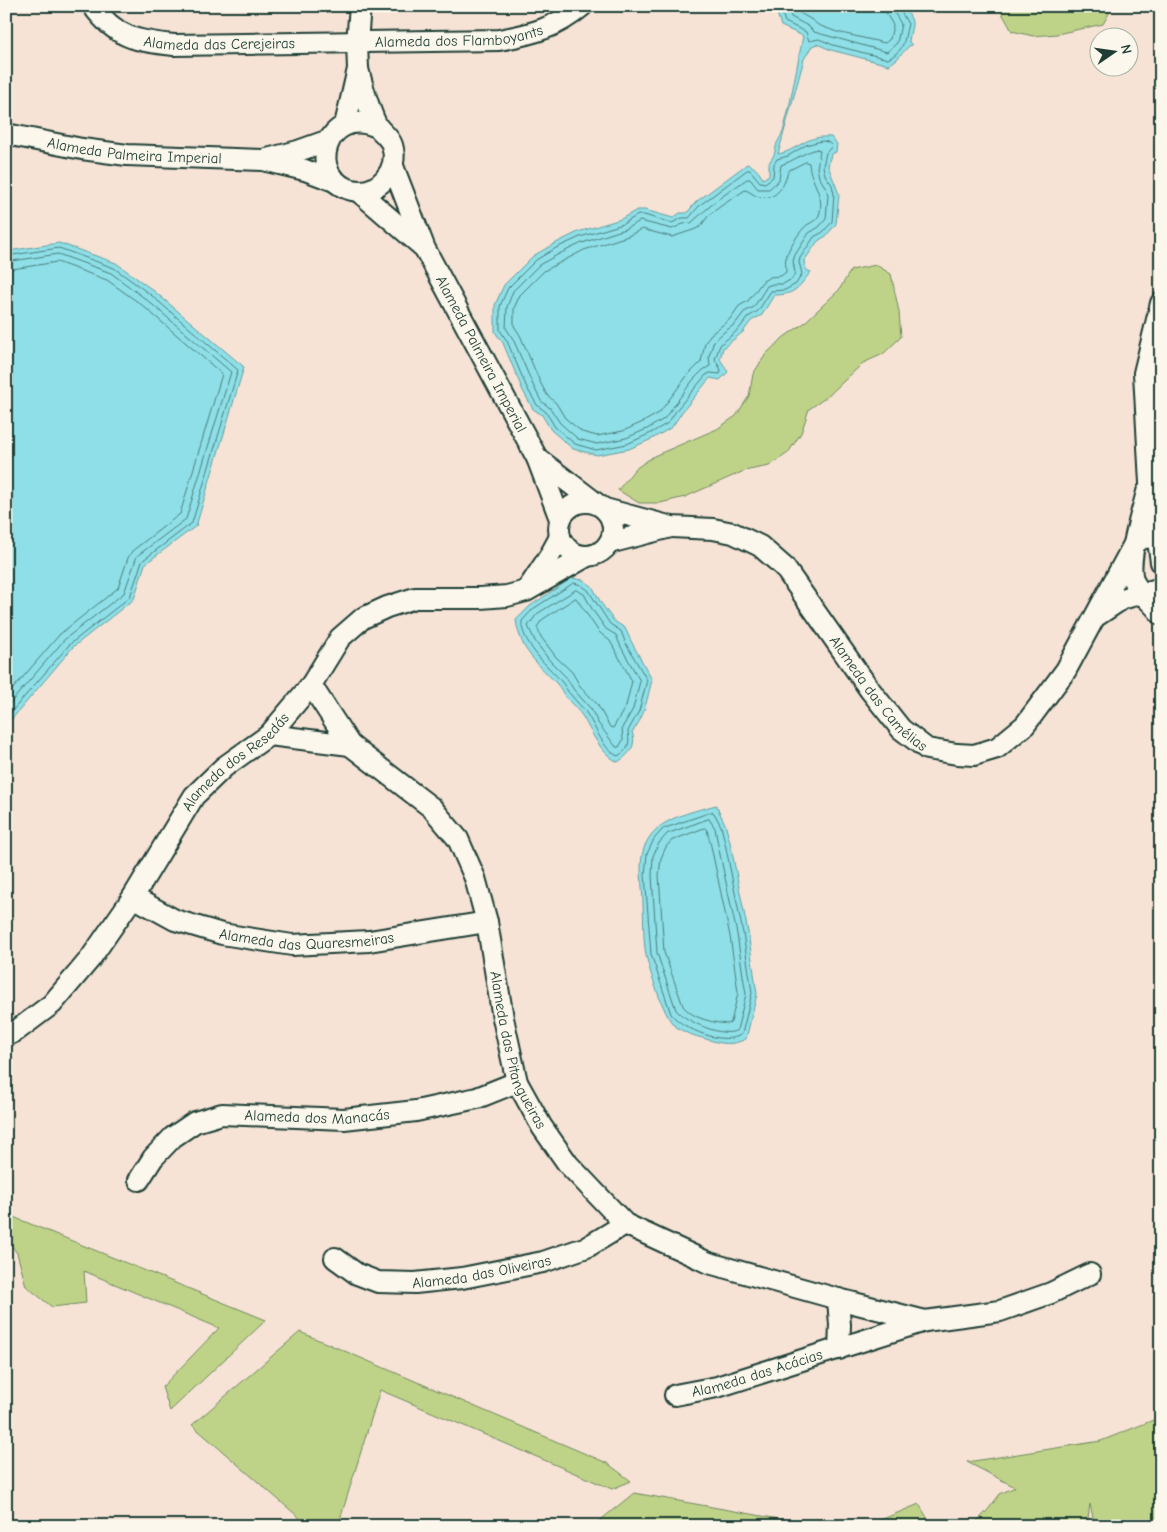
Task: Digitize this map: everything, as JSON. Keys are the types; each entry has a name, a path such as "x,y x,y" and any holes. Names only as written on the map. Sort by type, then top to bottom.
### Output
{"street":[{"name":"Alameda das Cerejeiras","path":"93,6 103,21 120,33 134,39 153,43 358,42"},
{"name":"Alameda dos Flamboyants","path":"358,42 472,41 508,38 540,31 561,22 582,6"},
{"path":"345,125 358,69 360,7"},
{"path":"358,69 377,127"},
{"path":"263,160 306,170 347,188 358,191 369,190 380,185 388,176 393,166 392,144 386,134 367,122 345,125 336,131 329,140 326,162 330,173 337,182"},
{"name":"Alameda Palmeira Imperial","path":"6,134 82,149 126,155 263,160"},
{"path":"263,160 298,151 329,140"},
{"path":"393,166 425,249"},
{"path":"358,191 425,249"},
{"name":"Alameda Palmeira Imperial","path":"425,249 537,458 560,528"},
{"path":"1161,303 1144,373 1150,483 1161,562"},
{"path":"537,458 601,506 610,516 613,534 604,550 587,556 578,555 564,545 560,528"},
{"path":"1150,483 1134,544 1132,576 1135,584 1152,591 1161,614"},
{"path":"526,591 549,557 565,512 579,502 588,502 672,527"},
{"path":"610,542 672,527"},
{"name":"Alameda das Camélias","path":"672,527 713,529 733,533 760,546 784,567 870,690 900,729 928,749 974,755 996,748 1025,725 1066,670 1134,544"},
{"path":"1134,544 1143,538 1158,537"},
{"name":"Alameda dos Resedás","path":"6,1036 16,1031 52,1004 90,959 133,897 194,796 224,768 269,735 311,685 340,638 363,618 387,607 415,598 480,598 507,596 526,591 587,556"},
{"path":"1096,616 1122,598 1152,591"},
{"name":"Alameda das Pitangueiras","path":"311,685 350,745 432,808 458,839 474,878 487,922 503,1018 517,1082 542,1126 568,1164 625,1224 709,1262 838,1299 925,1321"},
{"path":"269,735 350,745"},
{"name":"Alameda das Quaresmeiras","path":"133,897 175,920 222,934 292,945 369,941 487,922"},
{"name":"Alameda dos Manacás","path":"139,1180 153,1158 173,1137 195,1122 222,1114 344,1118 416,1112 477,1098 517,1082"},
{"name":"Alameda das Oliveiras","path":"335,1258 357,1274 378,1282 415,1283 462,1278 543,1262 587,1247 625,1224"},
{"path":"925,1321 1000,1312 1051,1293 1090,1274"},
{"path":"838,1299 839,1349"},
{"name":"Alameda das Acácias","path":"675,1395 717,1387 925,1321"}],"green space":[{"path":"998,6 1113,6 1103,24 1057,34 1033,36 1012,31"},
{"path":"876,265 891,274 899,312 901,337 883,354 863,363 827,397 809,409 801,433 788,453 769,466 744,471 685,497 660,503 639,503 618,490 635,469 654,456 717,429 736,416 749,396 753,374 766,354 784,337 803,324 839,290 851,270"},
{"path":"6,1214 266,1320 170,1411 162,1387 219,1328 84,1271 86,1303 52,1307 26,1286 17,1253 6,1239"},
{"path":"300,1332 607,1463 631,1481 612,1489 380,1390 338,1526 309,1526 192,1425"},
{"path":"1161,1417 1161,1526 1095,1526 1090,1504 1087,1526 972,1526 1000,1494 1015,1487 967,1462 1101,1441"},
{"path":"634,1493 818,1526 593,1526"},
{"path":"919,1504 932,1526 866,1526"}],"water":[{"path":"779,6 904,6 912,21 909,42 912,45 889,65 831,50 817,44 812,46 804,59 778,154 815,138 831,137 837,144 836,152 831,154 828,166 839,194 836,224 826,236 818,241 804,261 806,270 811,272 792,292 774,295 762,315 751,321 743,332 723,348 720,359 728,372 720,380 710,378 672,427 652,439 629,449 597,455 573,449 551,430 542,415 533,409 523,391 503,343 495,332 495,305 504,285 533,256 578,232 621,219 637,210 645,210 673,218 680,213 687,213 696,202 747,164 752,166 763,179 769,175 769,163 783,132 789,108 803,36 781,26 777,13"},
{"path":"59,243 116,263 154,291 244,367 196,526 145,564 134,599 73,647 6,726 6,253 8,251"},
{"path":"572,578 583,580 592,586 614,621 625,628 652,680 643,714 632,732 633,745 626,756 618,762 602,748 581,715 531,656 524,646 517,627 516,620 530,606"},
{"path":"716,805 725,824 730,842 748,932 757,994 746,1039 726,1044 681,1030 674,1025 666,1012 646,955 641,869 641,860 646,843 657,829 672,819"}]}
